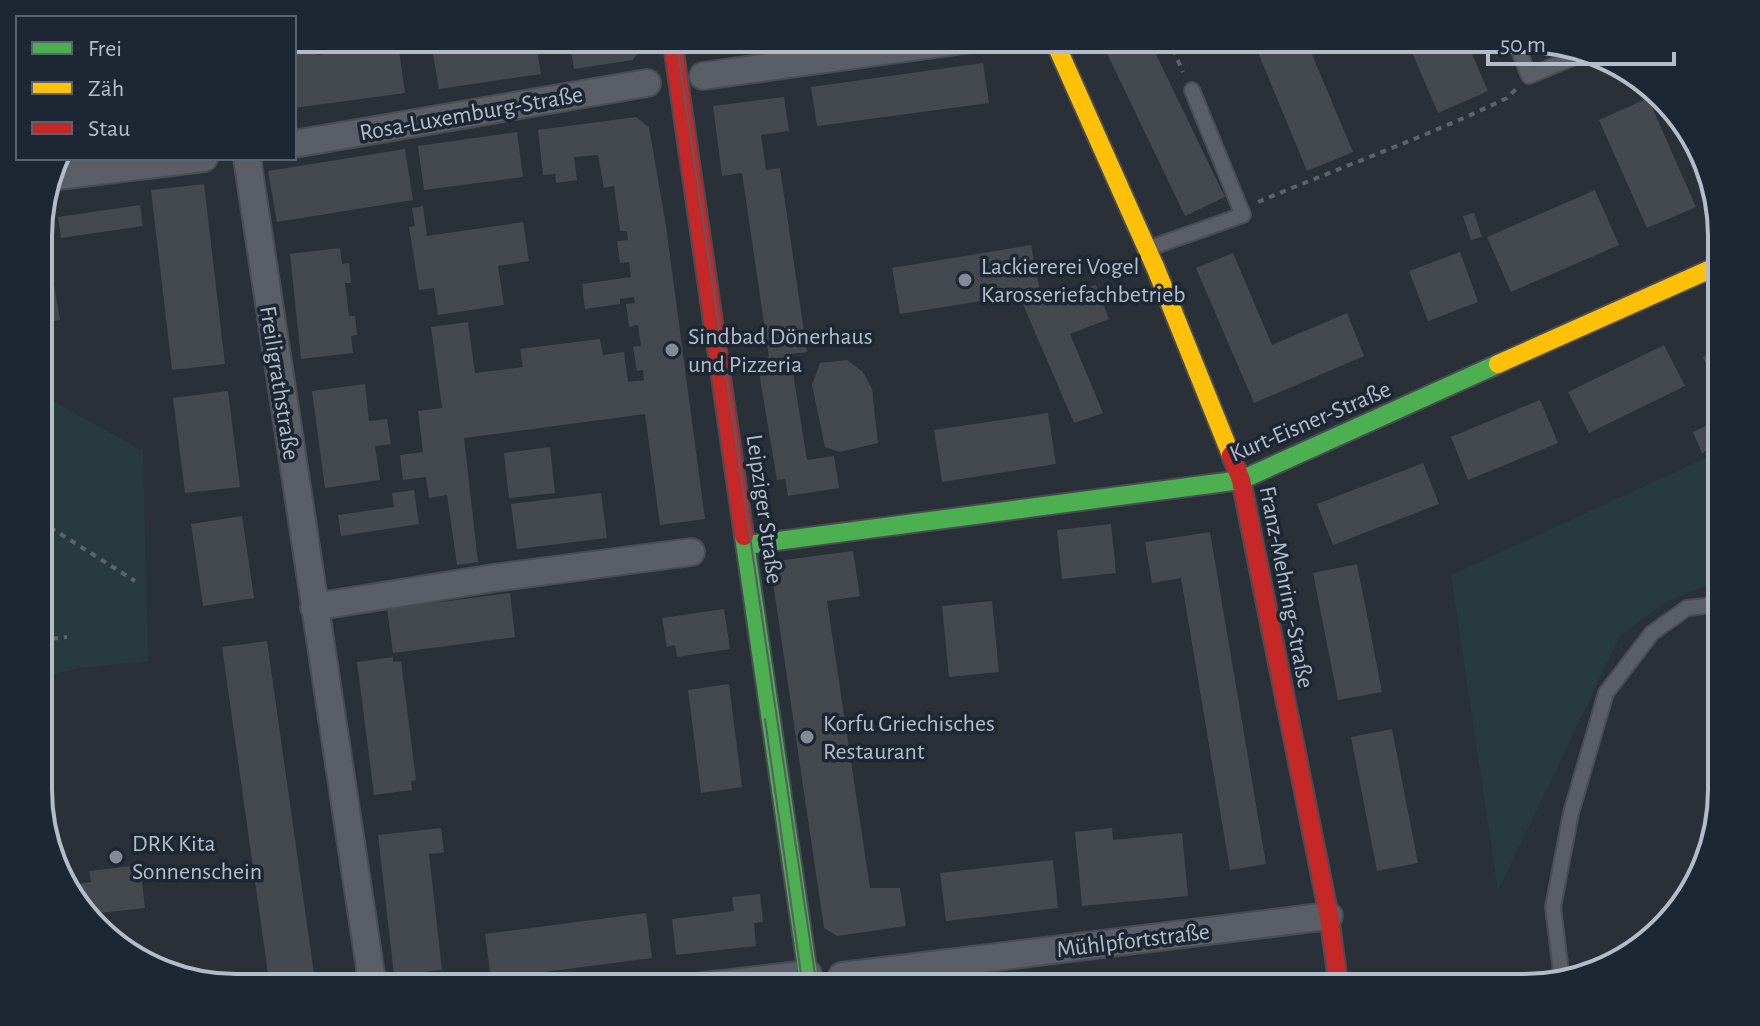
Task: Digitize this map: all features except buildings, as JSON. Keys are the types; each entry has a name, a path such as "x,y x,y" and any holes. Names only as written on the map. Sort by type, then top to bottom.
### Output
{"street":[{"name":"Leipziger Straße","path":"674,52 808,974"},
{"path":"703,76 877,52"},
{"name":"Franz-Mehring-Straße","path":"1059,52 1147,249 1241,480 1329,916 1337,974"},
{"name":"Rosa-Luxemburg-Straße","path":"296,144 647,83"},
{"path":"63,175 188,160"},
{"name":"Freiligrathstraße","path":"247,160 371,974"},
{"name":"Kurt-Eisner-Straße","path":"747,545 1241,480 1708,270"},
{"path":"314,607 494,578 691,552"},
{"name":"Mühlpfortstraße","path":"858,974 1329,916"}],"lane":[{"path":"1520,52 1529,76 1572,58"},
{"path":"1147,249 1243,215 1192,90"},
{"path":"1561,970 1553,907 1571,813 1606,693 1652,633 1687,608 1708,606"}],"path":[{"path":"1174,52 1192,90"},
{"path":"1243,215 1255,203 1507,98 1529,76"},
{"path":"52,529 135,581"},
{"path":"52,639 67,637"}],"green space":[{"path":"52,401 143,451 148,661 52,674"},
{"path":"1708,457 1708,585 1667,601 1620,636 1498,891 1451,575"}],"tram line":[{"path":"678,52 815,974"},
{"path":"765,719 801,974"}],"traffic: fast":[{"path":"747,545 1241,480 1498,364"},
{"path":"744,536 808,974"}],"traffic: slow":[{"path":"1059,52 1156,269 1231,455"},
{"path":"1498,364 1708,270"}],"traffic: jam":[{"path":"674,52 744,536"},
{"path":"1231,455 1241,480 1329,916 1337,974"}],"place":[{"name":"Lackiererei Vogel Karosseriefachbetrieb","path":"965,280"},
{"name":"Sindbad Dönerhaus und Pizzeria","path":"672,350"},
{"name":"Korfu Griechisches Restaurant","path":"807,737"},
{"name":"DRK Kita Sonnenschein","path":"116,857"}]}
